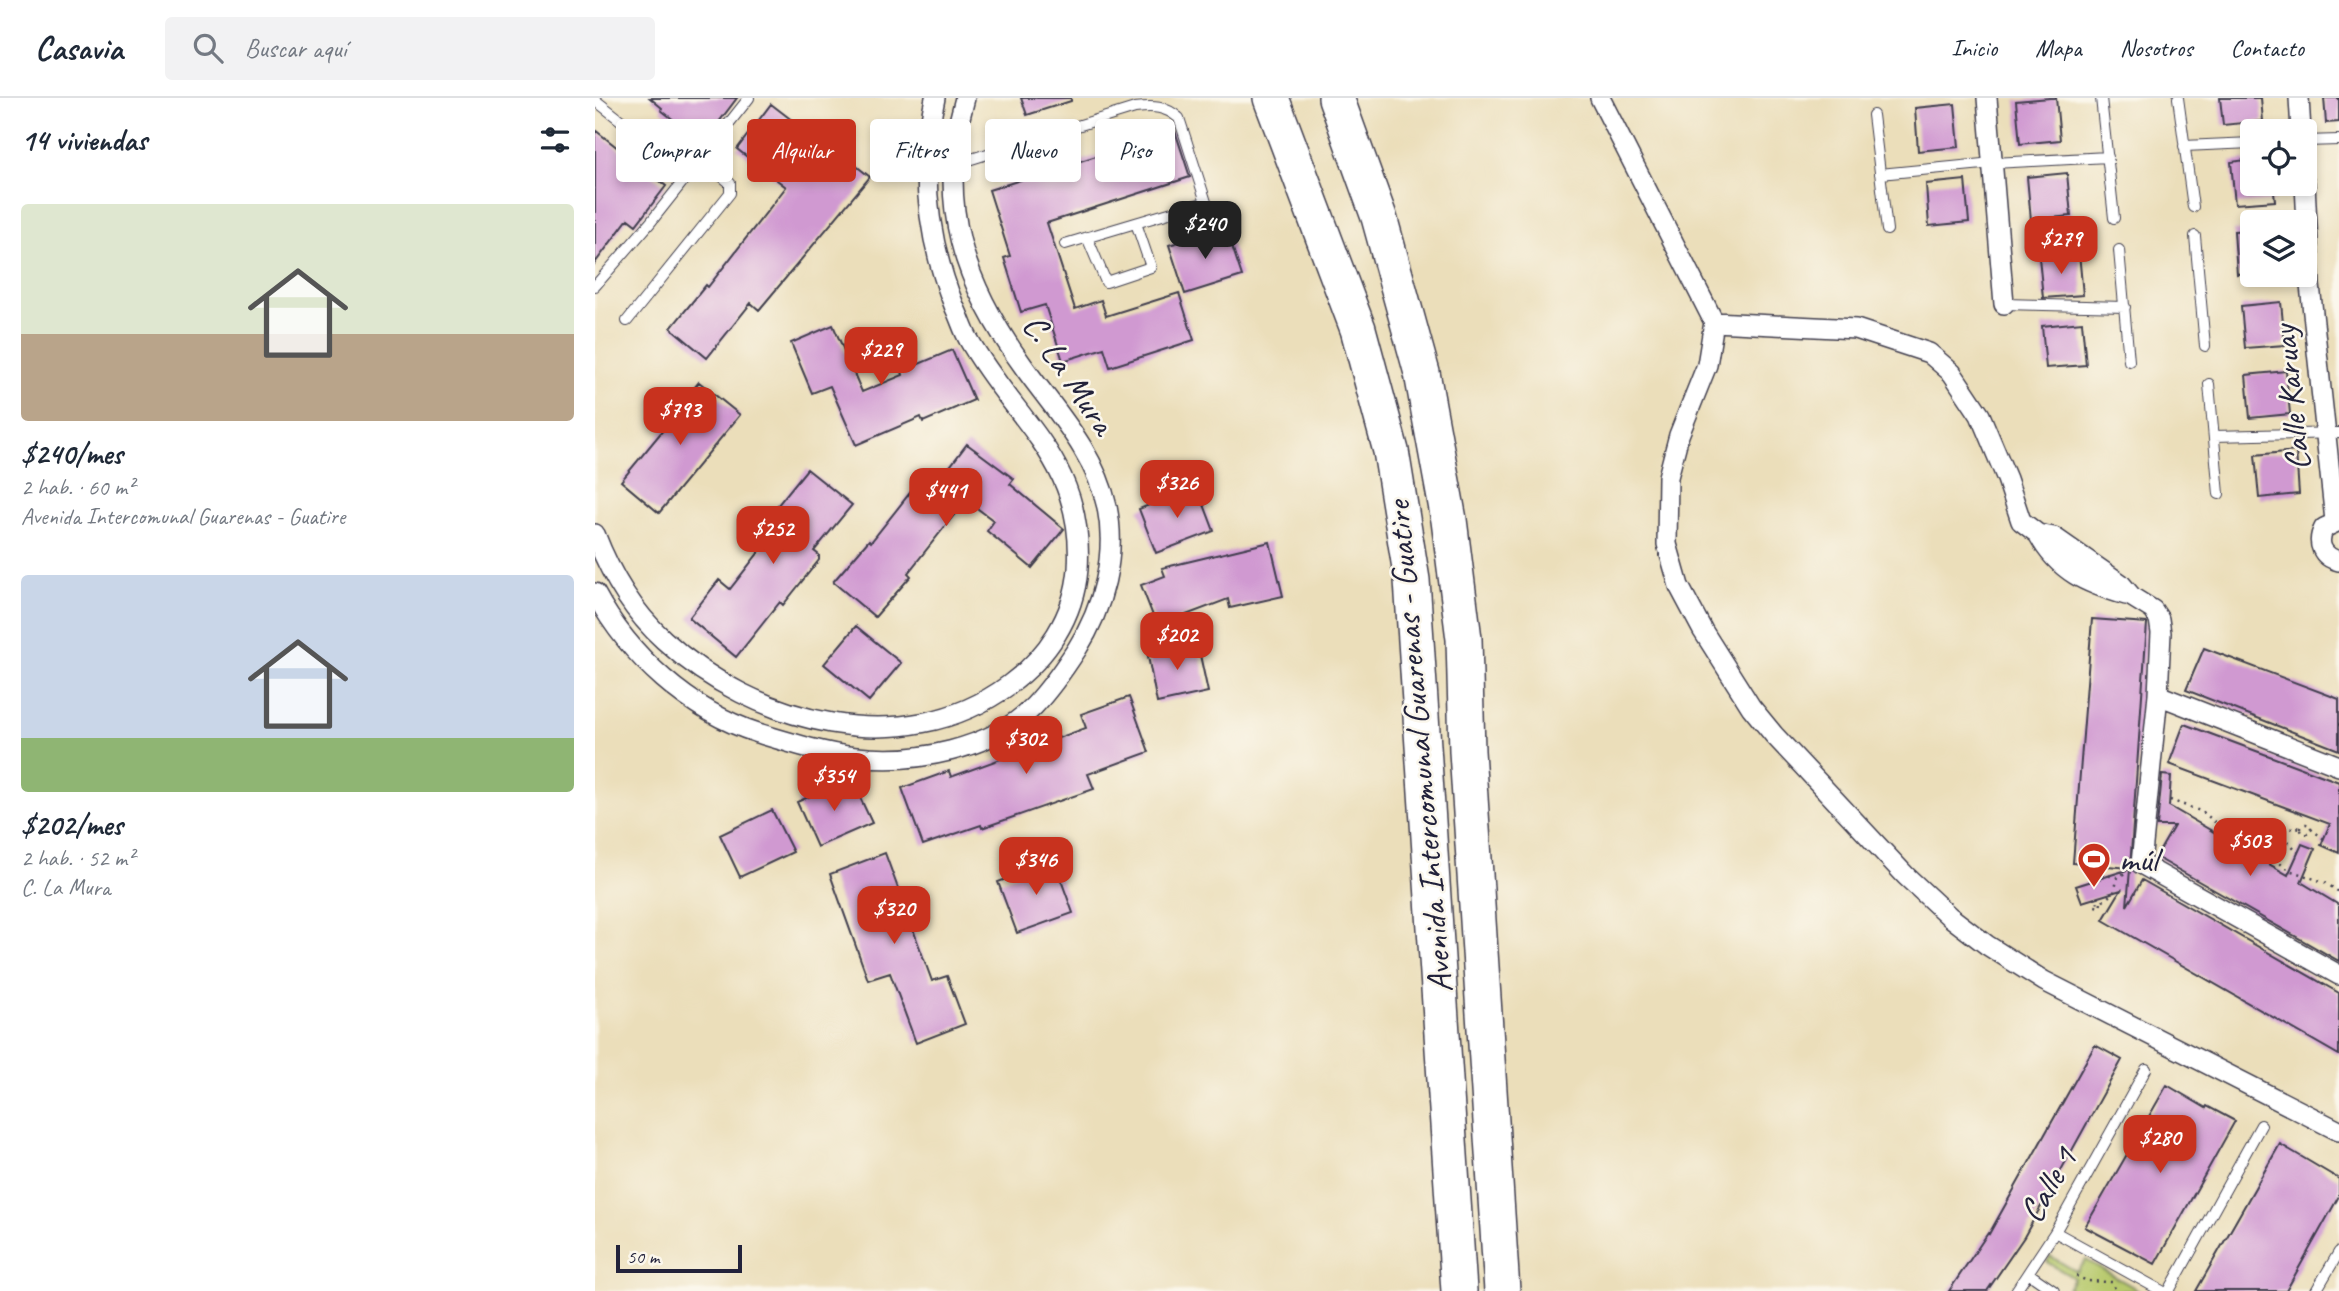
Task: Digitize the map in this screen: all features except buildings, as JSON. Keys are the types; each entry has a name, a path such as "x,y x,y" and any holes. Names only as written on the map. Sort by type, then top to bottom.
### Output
{"highway":[{"name":"Avenida Intercomunal Guarenas - Guatire","path":"1271,98 1358,329 1391,451 1412,580 1459,1291"},
{"name":"Avenida Intercomunal Guarenas - Guatire","path":"1336,98 1378,217 1422,373 1448,520 1464,639 1468,765 1502,1291"}],"street":[{"path":"932,119 935,98"},
{"name":"C. La Mura","path":"959,119 965,98"},
{"path":"1600,98 1714,322 1707,365 1679,435 1668,477 1667,544 1679,586 1703,632 1751,707 1906,876 1949,916 1987,946 2044,981 2339,1131"},
{"path":"1987,98 2004,304"},
{"path":"2298,98 2300,119"},
{"path":"595,534 609,569 634,606 662,638 701,671 744,695 786,713 824,723 869,727 907,725 975,707 1029,670 1053,641 1066,615 1077,573 1079,536 1073,501 1058,466 1034,429 997,384 968,338 935,249 927,182"},
{"name":"C. La Mura","path":"595,593 631,646 686,697 716,715 751,730 824,752 879,759 953,749 978,741 1007,726 1032,707 1054,682 1091,626 1105,586 1109,549 1107,509 1094,469 1080,442 1025,369 980,295 963,254 952,204 952,182"},
{"name":"Calle Karuay","path":"2306,196 2310,285 2333,433 2337,521 2324,528 2320,540 2324,553 2339,561"},
{"path":"1714,322 1856,330 1929,353 1952,373 1980,415 2021,521 2038,534 2045,547 2074,574 2091,584 2132,597 2153,610 2159,619 2161,633 2158,695 2141,864 2339,975"},
{"path":"2158,695 2339,766"}],"lane":[{"path":"732,119 749,98"},
{"path":"2101,98 2114,218"},
{"path":"2178,98 2193,207"},
{"path":"595,100 619,119"},
{"path":"971,159 1135,108 1157,106 1170,110 1179,118 1206,202 1065,244"},
{"path":"1873,115 1887,230"},
{"path":"2317,141 2339,140"},
{"path":"2184,146 2240,144"},
{"path":"1880,173 2108,157"},
{"path":"595,286 682,182"},
{"path":"627,321 730,193 729,182"},
{"path":"1087,237 1106,282 1151,267 1136,223"},
{"path":"2195,236 2205,346"},
{"path":"2119,250 2129,361"},
{"path":"2004,304 2125,307"},
{"path":"2209,384 2219,494"},
{"path":"2214,436 2333,433"},
{"name":"Calle 1","path":"2016,1291 2055,1232 2146,1069"},
{"path":"2169,1291 2261,1125"},
{"path":"2055,1232 2162,1291"},
{"path":"2316,1291 2339,1252"},
{"path":"2028,1273 2054,1291"}],"path":[{"path":"2170,800 2203,812 2224,830 2255,835 2269,844 2281,864 2289,870 2326,883 2339,892"},
{"path":"2269,844 2278,835 2296,827 2301,828 2304,834 2311,830 2324,839"},
{"path":"2284,834 2298,852"},
{"path":"2088,873 2118,877 2141,864"},
{"path":"2101,903 2115,892 2118,877"},
{"path":"2076,1276 2087,1281 2112,1282 2116,1291"}],"green space":[{"path":"2050,1256 2077,1272 2086,1260 2140,1291 2067,1291 2074,1278 2047,1262"}],"place":[{"name":"múl","path":"2094,889"}]}
